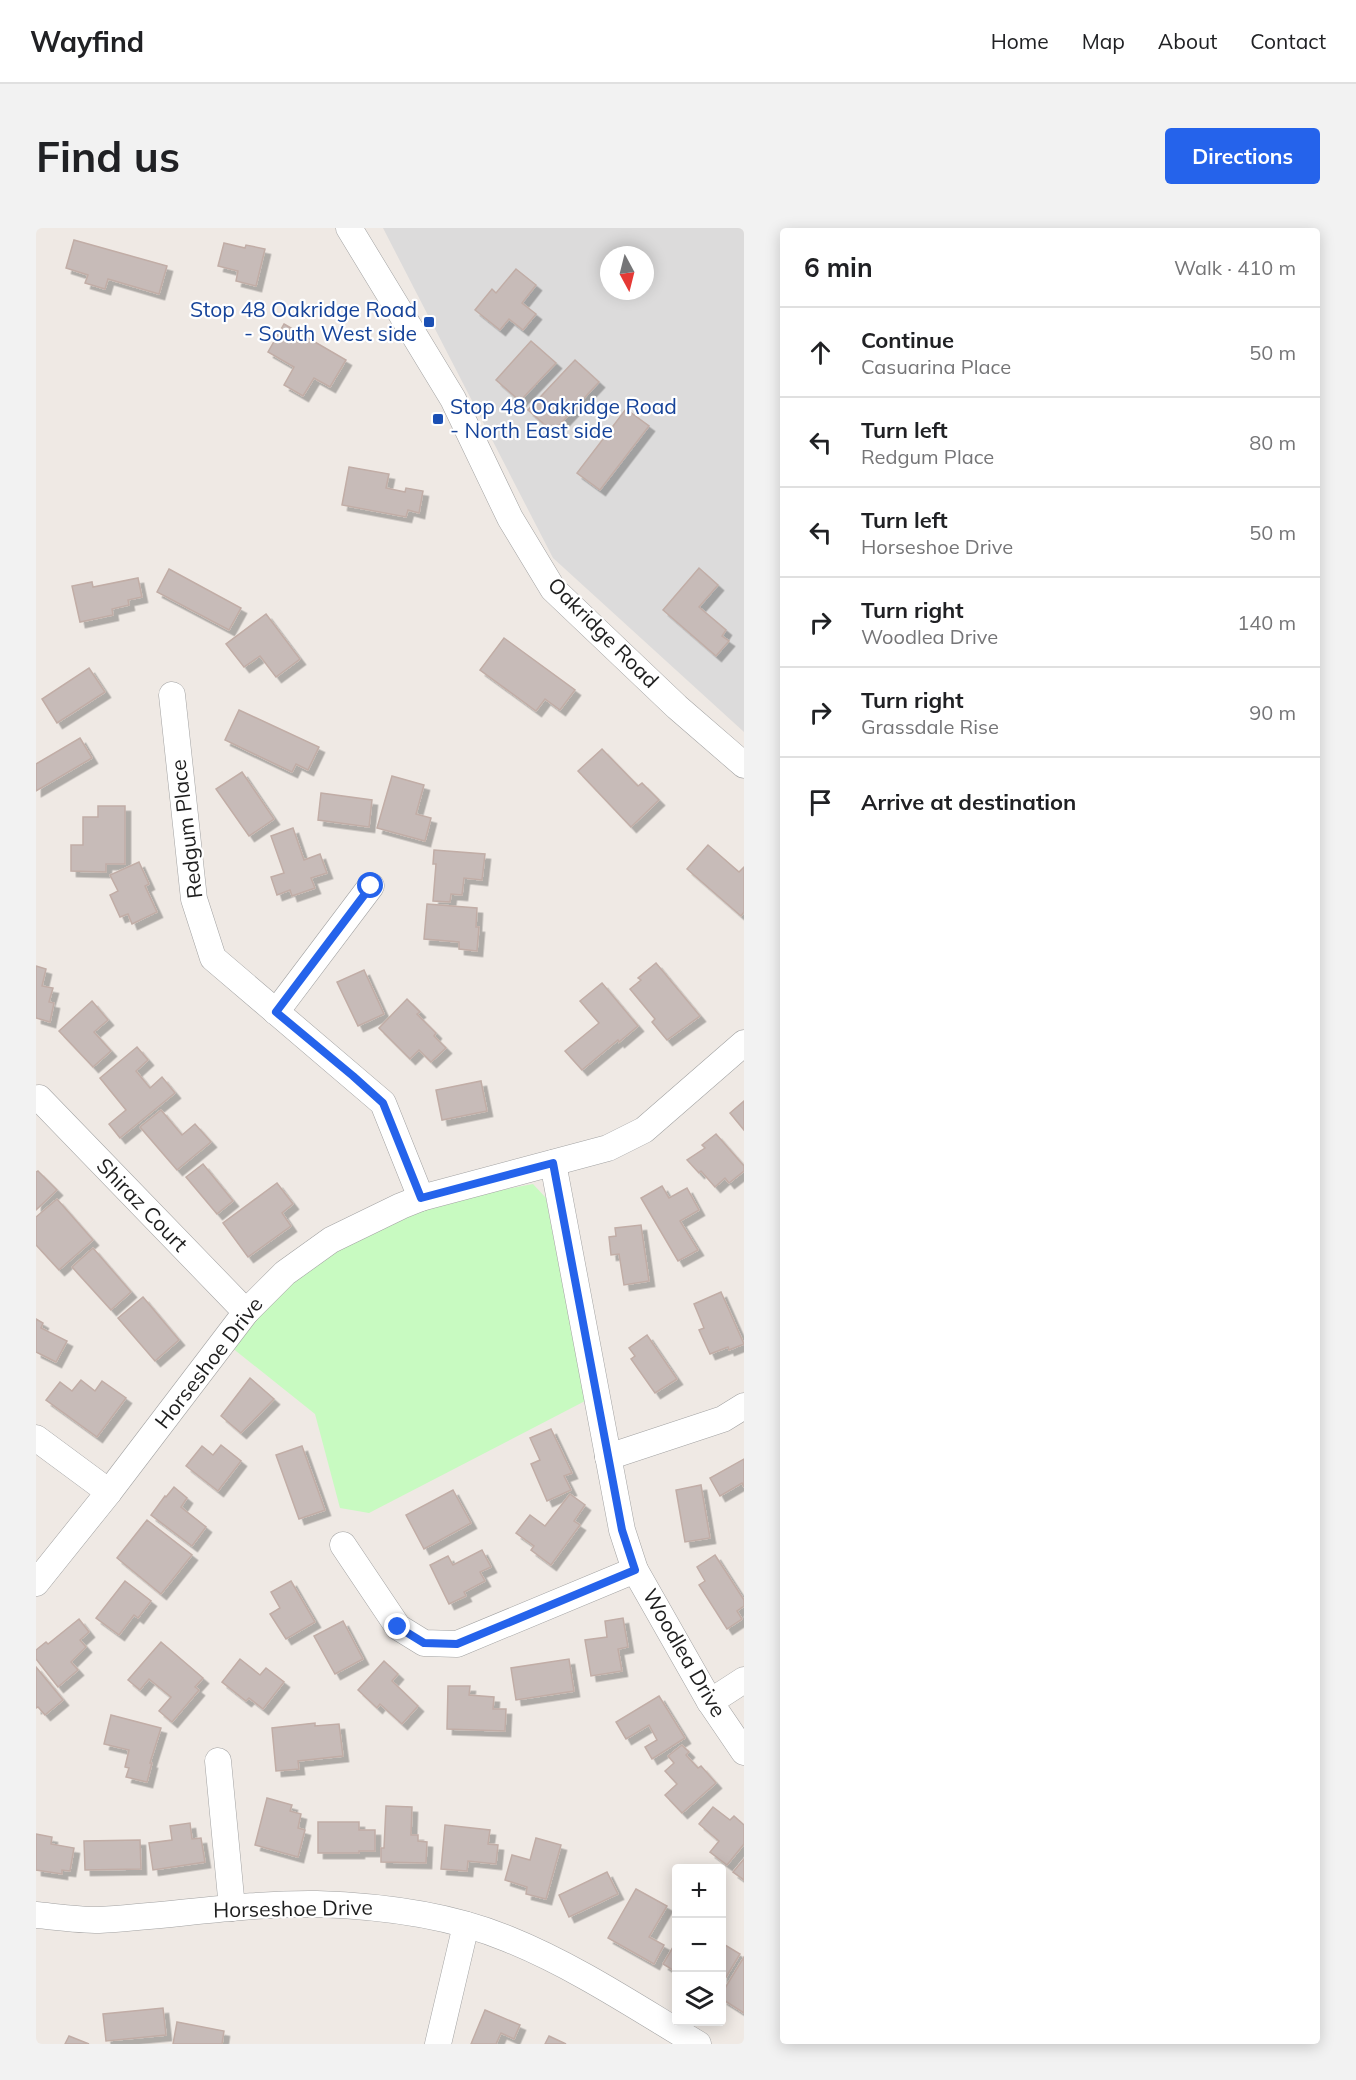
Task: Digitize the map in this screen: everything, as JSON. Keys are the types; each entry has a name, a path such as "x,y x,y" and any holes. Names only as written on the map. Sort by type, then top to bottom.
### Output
{"street":[{"name":"Oakridge Road","path":"349,228 453,399 510,518 553,589 677,707 744,765"},
{"name":"Redgum Place","path":"172,695 194,899 213,958 383,1103 421,1198"},
{"path":"276,1012 371,886"},
{"name":"Horseshoe Drive","path":"36,1583 110,1492 246,1312 285,1274 331,1240 401,1206 421,1198 608,1148 644,1130 744,1044"},
{"name":"Shiraz Court","path":"39,1098 246,1312"},
{"name":"Woodlea Drive","path":"553,1163 622,1530 635,1570 710,1702 744,1752"},
{"path":"608,1457 723,1419 744,1406"},
{"path":"36,1438 110,1492"},
{"path":"343,1545 398,1627 424,1643 457,1644 635,1570"},
{"path":"710,1702 744,1680"},
{"path":"218,1761 232,1908"},
{"name":"Horseshoe Drive","path":"36,1915 97,1920 232,1908 315,1904 396,1909 466,1925 507,1938 582,1974 698,2044"},
{"path":"438,2044 466,1925"}],"shaded area":[{"path":"383,228 744,228 744,732 553,558"}],"green space":[{"path":"533,1184 546,1198 585,1401 369,1513 340,1508 315,1414 231,1347 293,1278 365,1235 444,1201"}],"building":[{"path":"74,240 167,266 159,294 108,279 105,289 85,283 88,275 66,268"},
{"path":"224,243 245,248 246,245 265,249 256,286 236,281 238,271 218,266"},
{"path":"516,269 536,285 522,303 536,314 523,330 509,319 500,330 475,310 492,289 496,293"},
{"path":"284,324 346,360 330,387 314,378 303,396 284,385 294,367 268,352"},
{"path":"531,341 556,363 520,401 496,380"},
{"path":"575,360 599,382 553,432 528,410"},
{"path":"626,409 649,426 600,490 577,473"},
{"path":"349,467 389,474 386,488 405,492 406,488 423,491 419,513 408,510 406,517 342,505"},
{"path":"699,568 718,585 699,607 726,630 722,636 729,641 716,656 663,610"},
{"path":"169,569 241,608 229,630 157,592"},
{"path":"138,578 142,597 128,600 129,605 112,609 113,615 80,622 72,586 92,582 93,587"},
{"path":"266,614 300,659 276,677 260,656 244,667 226,644"},
{"path":"504,638 575,690 560,710 545,699 536,711 480,670"},
{"path":"89,668 105,692 57,723 42,699"},
{"path":"239,710 319,747 308,770 296,764 292,772 225,740"},
{"path":"80,738 92,758 36,791 36,764"},
{"path":"602,749 638,786 642,783 659,800 631,827 578,771"},
{"path":"242,772 274,819 249,836 216,789"},
{"path":"392,776 424,785 416,814 431,818 425,841 377,828"},
{"path":"321,793 372,800 369,827 318,820"},
{"path":"98,806 125,806 125,864 106,864 106,872 71,871 71,845 83,845 83,817 98,817"},
{"path":"293,828 304,860 320,854 327,873 311,878 315,888 292,896 290,890 277,895 271,877 284,873 271,836"},
{"path":"708,845 739,872 744,867 744,912 741,916 687,869"},
{"path":"434,850 485,854 482,880 464,878 462,895 451,894 450,902 433,901 436,864 433,864"},
{"path":"139,862 149,884 145,886 157,912 132,924 128,914 120,917 110,895 118,891 110,875"},
{"path":"427,904 477,908 476,927 479,927 477,951 459,949 459,942 424,939"},
{"path":"656,963 700,1016 667,1040 652,1022 655,1019 630,989 641,980 638,978"},
{"path":"36,966 46,969 42,986 53,988 49,1002 54,1003 50,1022 36,1018"},
{"path":"364,970 384,1014 358,1026 337,982"},
{"path":"602,983 638,1026 582,1070 565,1051 599,1023 580,1001"},
{"path":"407,999 420,1012 417,1014 436,1033 434,1036 446,1048 431,1062 419,1050 410,1059 379,1028"},
{"path":"92,1001 108,1020 94,1032 111,1051 93,1067 59,1031"},
{"path":"137,1047 148,1060 136,1071 150,1088 162,1077 175,1093 120,1138 109,1124 126,1110 100,1078"},
{"path":"481,1081 487,1111 442,1120 436,1090"},
{"path":"744,1101 744,1130 730,1113"},
{"path":"161,1110 182,1135 195,1124 211,1142 177,1170 140,1127"},
{"path":"716,1134 744,1166 744,1171 729,1183 725,1178 715,1187 687,1160 705,1148 702,1145"},
{"path":"203,1164 233,1201 217,1214 186,1177"},
{"path":"38,1171 57,1190 36,1210 36,1172"},
{"path":"277,1183 293,1204 282,1213 291,1226 248,1257 223,1223"},
{"path":"662,1186 669,1198 687,1188 699,1210 680,1221 698,1250 678,1261 641,1198"},
{"path":"57,1199 93,1240 59,1270 36,1245 36,1217"},
{"path":"641,1225 649,1281 624,1285 619,1254 611,1255 609,1237 616,1236 615,1228"},
{"path":"93,1248 131,1292 111,1310 72,1267"},
{"path":"721,1292 744,1344 710,1354 699,1330 704,1328 694,1304"},
{"path":"143,1297 179,1340 155,1361 118,1318"},
{"path":"36,1319 43,1323 41,1328 67,1341 56,1362 36,1352"},
{"path":"647,1335 677,1379 655,1393 631,1359 635,1356 629,1348"},
{"path":"250,1378 274,1399 241,1433 221,1416"},
{"path":"81,1380 95,1391 102,1381 126,1398 97,1437 46,1400 60,1382 72,1391"},
{"path":"551,1429 572,1473 564,1476 571,1490 547,1501 531,1464 540,1460 530,1438"},
{"path":"221,1445 241,1461 218,1491 186,1466 202,1446 213,1455"},
{"path":"302,1446 325,1510 299,1519 276,1455"},
{"path":"744,1459 744,1487 742,1483 720,1496 710,1478"},
{"path":"701,1485 710,1538 685,1542 676,1490"},
{"path":"174,1487 187,1498 181,1507 206,1527 192,1546 151,1515"},
{"path":"453,1490 471,1523 424,1549 406,1515"},
{"path":"570,1494 585,1505 574,1521 580,1525 551,1565 531,1550 534,1546 516,1533 530,1515 545,1526"},
{"path":"147,1520 192,1555 161,1594 117,1558"},
{"path":"482,1550 491,1567 480,1572 485,1581 464,1592 466,1596 449,1604 430,1565 448,1556 453,1565"},
{"path":"715,1555 744,1600 744,1606 737,1611 742,1619 727,1629 699,1585 705,1581 697,1567"},
{"path":"125,1581 151,1601 138,1618 134,1615 119,1635 96,1618"},
{"path":"291,1581 315,1622 286,1639 270,1614 280,1608 271,1592"},
{"path":"623,1618 628,1647 618,1649 622,1671 591,1676 585,1640 607,1637 605,1621"},
{"path":"79,1619 89,1632 80,1640 86,1647 71,1662 78,1670 58,1687 36,1659 36,1650 46,1642 48,1644"},
{"path":"343,1621 363,1659 335,1674 314,1636"},
{"path":"161,1642 203,1678 195,1687 199,1690 172,1722 159,1711 171,1697 149,1679 140,1690 128,1680"},
{"path":"240,1659 260,1675 266,1668 284,1682 263,1709 249,1698 246,1701 222,1682"},
{"path":"569,1659 574,1691 516,1700 511,1668"},
{"path":"384,1661 398,1674 392,1681 418,1706 402,1724 380,1704 377,1708 358,1690"},
{"path":"36,1667 63,1700 45,1715 38,1707 36,1708"},
{"path":"448,1686 470,1686 469,1695 494,1697 493,1709 506,1709 505,1731 447,1729"},
{"path":"659,1696 685,1738 652,1759 645,1747 657,1740 649,1725 626,1739 616,1722"},
{"path":"111,1715 161,1728 150,1763 152,1763 147,1782 126,1777 129,1768 125,1767 129,1750 104,1744"},
{"path":"315,1723 315,1726 339,1724 343,1756 298,1761 299,1769 276,1771 272,1728"},
{"path":"682,1745 689,1752 686,1755 698,1768 701,1766 716,1783 682,1813 665,1795 677,1784 665,1771 674,1763 668,1756"},
{"path":"267,1798 292,1805 290,1811 301,1814 298,1828 305,1830 298,1857 255,1845"},
{"path":"386,1806 412,1807 411,1835 418,1835 418,1841 427,1842 426,1863 381,1862"},
{"path":"713,1807 730,1820 734,1816 744,1825 744,1844 727,1865 710,1852 719,1841 699,1824"},
{"path":"318,1822 359,1822 359,1830 375,1830 375,1851 318,1853"},
{"path":"190,1823 192,1839 201,1838 205,1862 153,1870 149,1843 172,1840 170,1826"},
{"path":"445,1825 490,1830 488,1844 498,1845 496,1864 468,1861 467,1871 441,1869"},
{"path":"36,1834 52,1837 51,1844 74,1848 70,1871 62,1870 62,1874 36,1870"},
{"path":"536,1838 561,1845 546,1899 526,1894 527,1887 505,1880 512,1855 530,1860"},
{"path":"140,1840 141,1869 85,1870 84,1841"},
{"path":"744,1859 744,1880 733,1872"},
{"path":"607,1872 618,1894 569,1917 559,1895"},
{"path":"636,1889 667,1906 649,1937 664,1945 654,1964 608,1938"},
{"path":"726,1946 740,1954 726,1977"},
{"path":"672,1949 672,1970 663,1964"},
{"path":"744,1957 744,2013 726,2002 726,1986"},
{"path":"163,2008 166,2035 106,2041 103,2014"},
{"path":"485,2010 520,2025 514,2039 501,2033 496,2044 471,2044"},
{"path":"177,2022 224,2031 222,2044 173,2044"},
{"path":"69,2036 89,2044 65,2044"},
{"path":"549,2036 566,2044 545,2044"}],"place":[{"name":"Stop 48 Oakridge Road - South West side","path":"429,322"},
{"name":"Stop 48 Oakridge Road - North East side","path":"438,419"}],"route":[{"path":"371,886 276,1012 383,1103 421,1198 553,1163 622,1530 635,1570 457,1644 424,1643 398,1627"}]}
